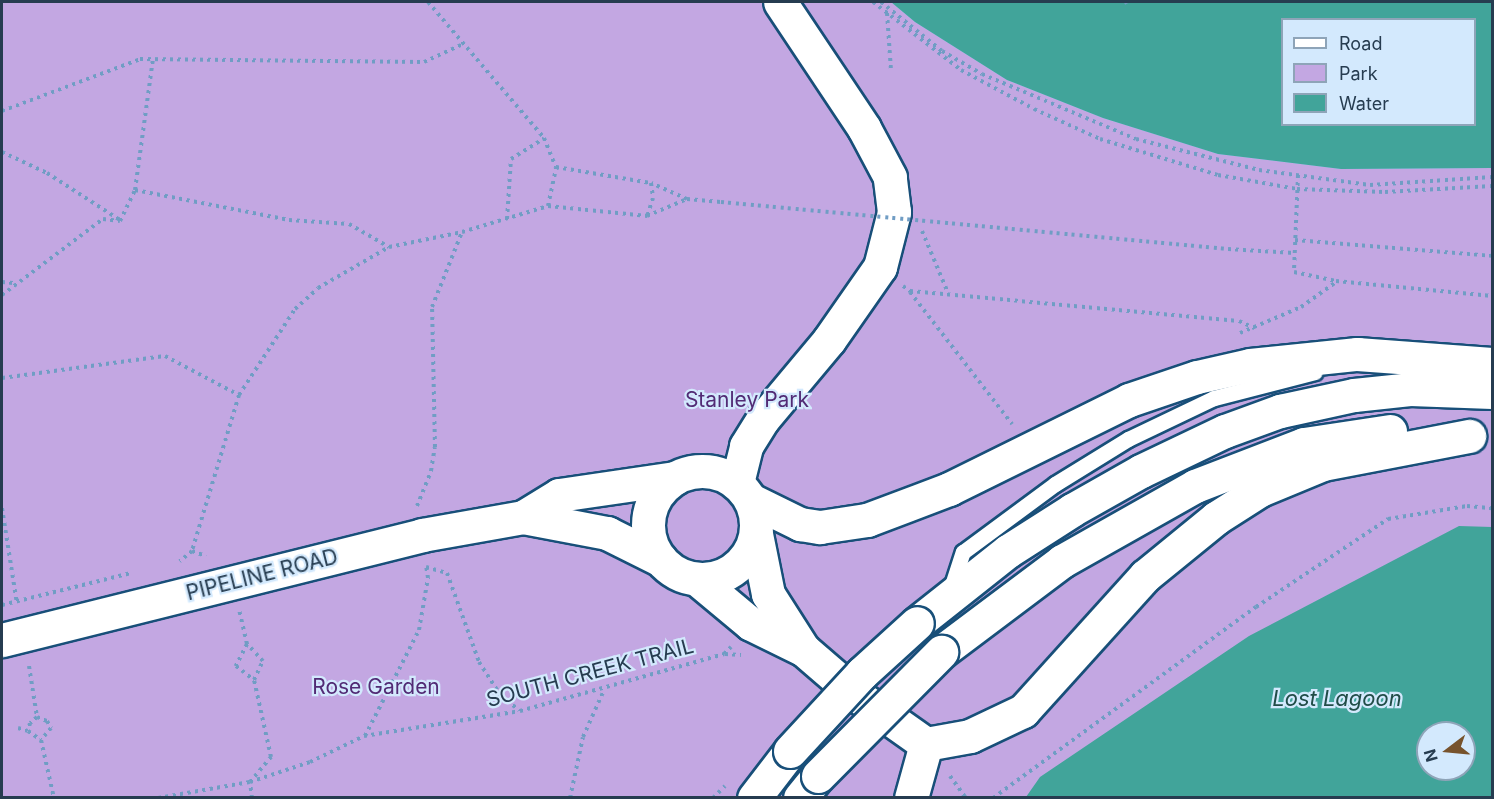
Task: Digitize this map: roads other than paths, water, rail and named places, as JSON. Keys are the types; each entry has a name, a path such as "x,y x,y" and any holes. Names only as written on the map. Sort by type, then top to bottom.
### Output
{"main road":[{"path":"780,2 864,129 890,177 894,212 880,267 829,340 763,419 746,446 744,491 756,534 768,594 804,650"},
{"path":"936,757 855,694 804,650 751,624 698,579 677,573 662,560 652,545 649,518 658,493 675,478 706,471 800,524 820,526 867,520 950,489 1129,400 1197,377 1268,362 1327,355 1492,364"},
{"path":"754,798 790,751 862,673 917,623 949,597 1072,510 1141,471 1244,424 1316,402 1373,392 1430,389 1492,392"},
{"path":"809,787 942,652 1002,603 1095,540 1178,495 1248,463 1304,444 1360,433 1481,437"},
{"path":"911,798 936,757 970,736 1002,724 1023,711 1145,576 1216,518 1260,490 1323,464 1481,437"},
{"name":"PIPELINE ROAD","path":"15,649 422,535 523,517 560,495 675,478"},
{"name":"PIPELINE ROAD","path":"523,517 607,533 662,560"},
{"path":"698,579 731,571 748,555 756,534"}],"lane":[{"path":"949,597 963,552 1055,484 1128,439 1214,398 1317,372 1429,359"}],"water":[{"path":"891,2 1492,2 1492,168 1341,169 1218,154 1103,118 1007,80 915,22"},
{"name":"Lost Lagoon","path":"1459,526 1492,527 1492,797 1026,797 1040,777 1249,636"}],"park label":[{"name":"Stanley Park","path":"747,400"},
{"name":"Rose Garden","path":"376,687"}]}
